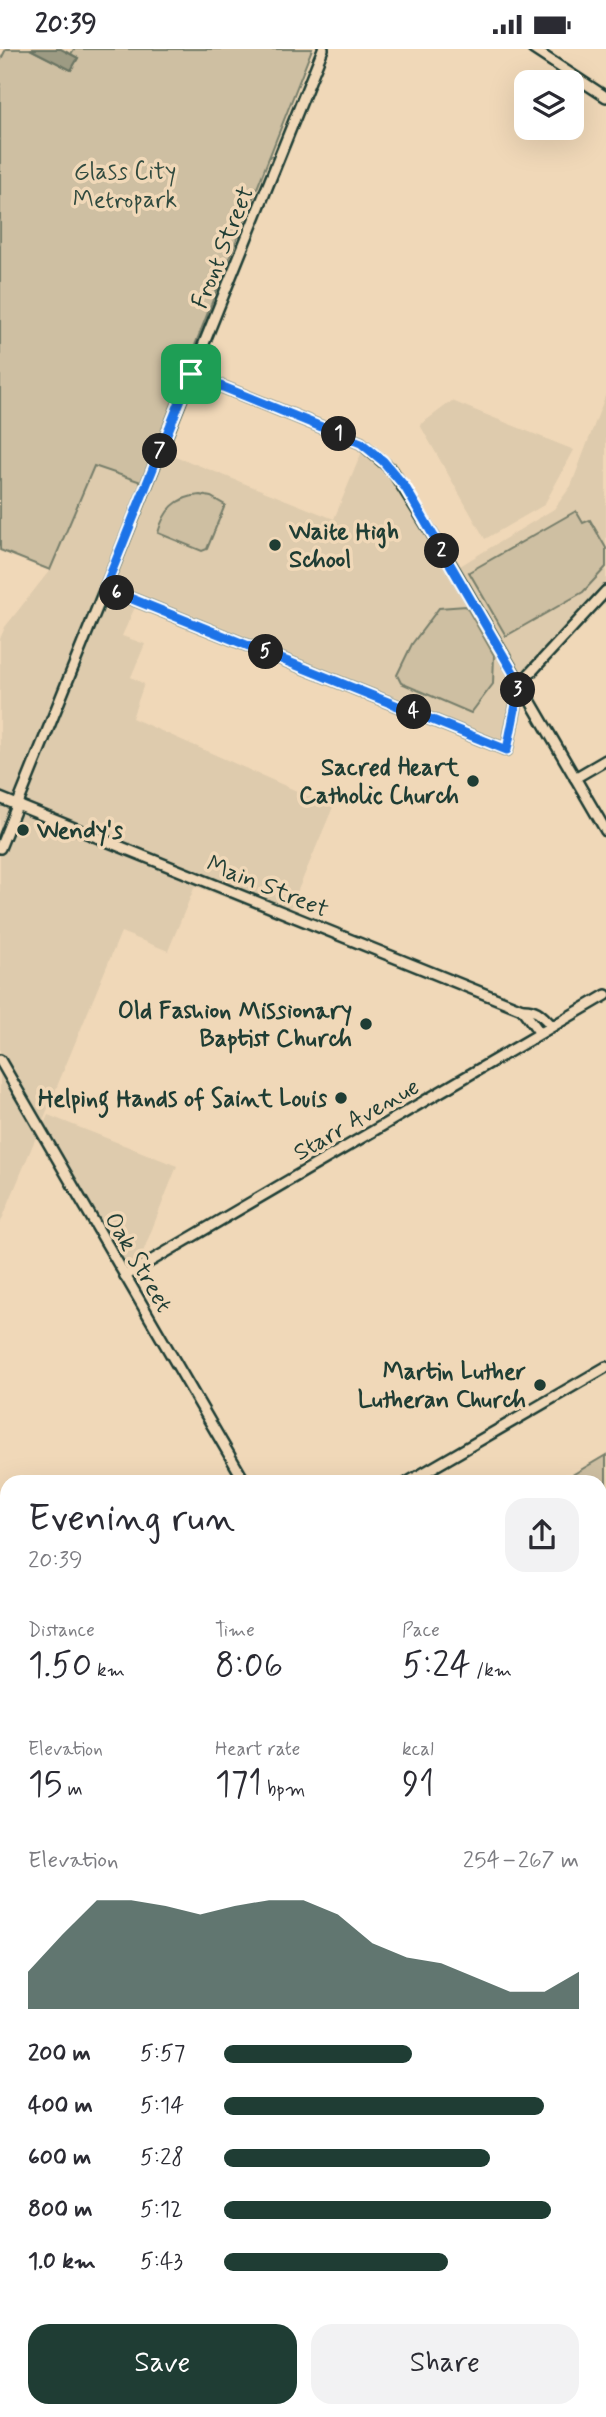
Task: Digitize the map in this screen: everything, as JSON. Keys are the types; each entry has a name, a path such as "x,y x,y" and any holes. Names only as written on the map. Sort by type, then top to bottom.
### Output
{"street":[{"name":"Front Street","path":"0,848 323,49"},
{"path":"533,49 606,97"},
{"path":"191,374 361,443 383,461 405,487 606,831"},
{"path":"105,588 507,750 520,684 606,591"},
{"path":"514,714 522,710 536,712"},
{"path":"575,778 606,760"},
{"name":"Main Street","path":"0,798 523,1010 530,1009 554,1017 568,1017"},
{"name":"Starr Avenue","path":"125,1276 606,995"},
{"path":"523,1010 547,1029"},
{"path":"539,1013 547,1029"},
{"name":"Oak Street","path":"0,1060 240,1475"},
{"path":"420,1475 606,1367"}],"shaded area":[{"path":"30,49 61,49 78,58 71,70"},
{"path":"606,394 606,591 520,684 507,750 139,598 122,636 145,644 131,677 144,684 132,718 333,807 285,921 195,886 168,951 121,932 0,1224 0,639 5,627 50,570 94,466 141,482 156,447 334,519 363,449 385,468 450,572 554,509 571,486"},
{"path":"452,401 574,450 544,505 485,539 420,425"},
{"path":"48,1115 177,1166 139,1262 126,1270 43,1127"}],"green space":[{"name":"Glass City Metropark","path":"6,49 30,49 71,70 78,58 71,54 74,49 312,49 141,482 94,466 50,570 0,550 0,61"},
{"path":"200,495 211,497 225,505 207,549 202,551 158,533 172,506 184,499"},
{"path":"576,511 583,523 590,520 606,548 606,567 583,592 506,636 469,572"},
{"path":"466,606 494,655 493,684 471,713 401,683 397,675 412,644 439,608"},
{"path":"606,1455 606,1475 572,1475"}],"place":[{"name":"Waite High School","path":"275,545"},
{"name":"Sacred Heart Catholic Church","path":"473,781"},
{"name":"Wendy's","path":"23,830"},
{"name":"Old Fashion Missionary Baptist Church","path":"366,1024"},
{"name":"Helping Hands of Saint Louis","path":"341,1098"},
{"name":"Martin Luther Lutheran Church","path":"540,1385"}],"route":[{"path":"191,374 361,443 393,470 520,684 507,750 105,588 191,374"}]}
